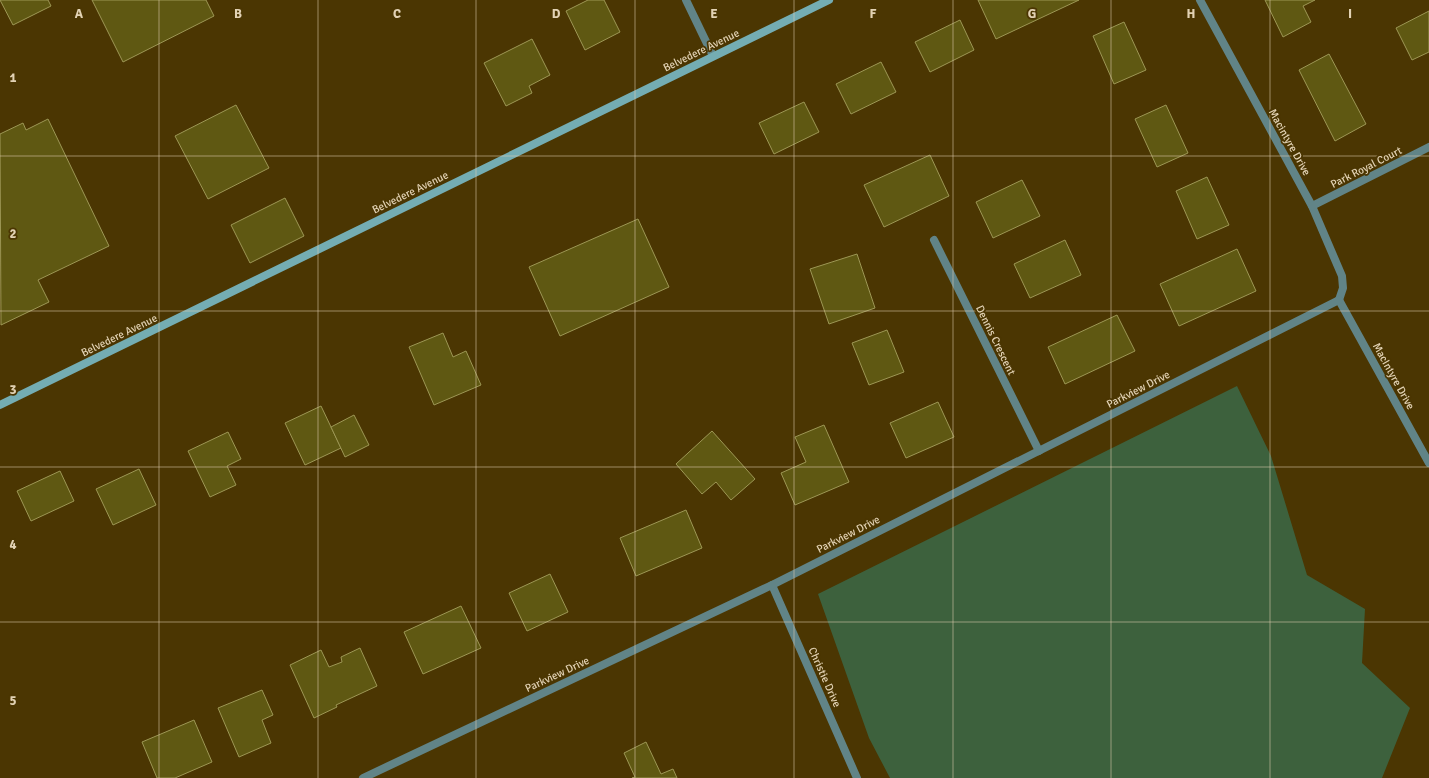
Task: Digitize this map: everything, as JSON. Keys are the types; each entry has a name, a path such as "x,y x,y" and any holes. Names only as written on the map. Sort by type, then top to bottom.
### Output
{"main road":[{"name":"Belvedere Avenue","path":"0,406 829,0"}],"street":[{"path":"686,0 713,56"},
{"name":"Macintyre Drive","path":"1200,0 1312,206 1342,276 1343,288 1339,300"},
{"name":"Park Royal Court","path":"1312,206 1429,147"},
{"name":"Dennis Crescent","path":"934,240 1039,451"},
{"name":"Parkview Drive","path":"363,778 772,585 1339,300"},
{"name":"MacIntyre Drive","path":"1339,300 1429,463"},
{"name":"Christie Drive","path":"772,585 857,778"}],"green space":[{"path":"1237,386 1271,456 1307,575 1365,609 1362,663 1410,708 1382,778 890,778 869,738 818,594"}],"building":[{"path":"0,0 48,0 51,6 13,25"},
{"path":"92,0 206,0 214,16 123,62"},
{"path":"588,0 604,0 620,32 585,50 566,11"},
{"path":"978,0 1079,0 996,39"},
{"path":"1265,0 1315,0 1303,6 1311,22 1283,37"},
{"path":"1429,11 1429,52 1412,60 1396,28"},
{"path":"960,20 974,50 930,72 915,42"},
{"path":"1124,22 1146,70 1114,84 1093,36"},
{"path":"532,39 550,75 529,86 532,93 506,106 484,63"},
{"path":"1329,54 1366,124 1335,141 1299,70"},
{"path":"881,62 896,92 851,114 836,84"},
{"path":"804,102 819,132 774,154 759,123"},
{"path":"236,105 269,168 208,199 175,136"},
{"path":"1166,105 1188,153 1157,167 1135,119"},
{"path":"48,119 109,246 38,280 49,302 1,325 0,134 23,123 26,130"},
{"path":"930,155 949,196 884,227 864,185"},
{"path":"1207,177 1229,225 1197,239 1176,191"},
{"path":"1022,180 1040,216 993,238 976,202"},
{"path":"285,198 304,236 250,263 231,225"},
{"path":"638,219 669,287 560,336 529,267"},
{"path":"1065,240 1081,275 1030,298 1014,264"},
{"path":"1237,249 1256,291 1179,326 1160,284"},
{"path":"857,254 875,308 829,324 810,269"},
{"path":"1117,315 1135,351 1065,384 1048,347"},
{"path":"887,330 904,372 869,385 852,343"},
{"path":"443,333 453,357 466,351 481,385 434,405 409,347"},
{"path":"938,402 954,437 906,458 890,423"},
{"path":"321,406 341,448 305,465 285,423"},
{"path":"354,415 369,445 345,457 331,427"},
{"path":"824,425 849,482 795,505 781,473 806,462 795,437"},
{"path":"712,431 755,479 731,500 716,482 702,494 676,464"},
{"path":"228,432 241,459 227,466 236,485 210,497 188,451"},
{"path":"139,469 156,505 113,525 96,489"},
{"path":"60,471 74,501 31,521 17,491"},
{"path":"686,510 702,548 636,576 620,538"},
{"path":"550,574 568,612 527,631 509,593"},
{"path":"461,606 481,648 423,674 404,632"},
{"path":"360,648 377,686 336,705 337,707 314,718 290,665 321,650 329,667 342,662 341,657"},
{"path":"262,690 273,715 262,720 271,743 239,757 218,708"},
{"path":"194,720 212,762 175,778 157,778 142,742"},
{"path":"646,742 661,774 673,769 677,778 632,778 635,777 624,753"}]}
